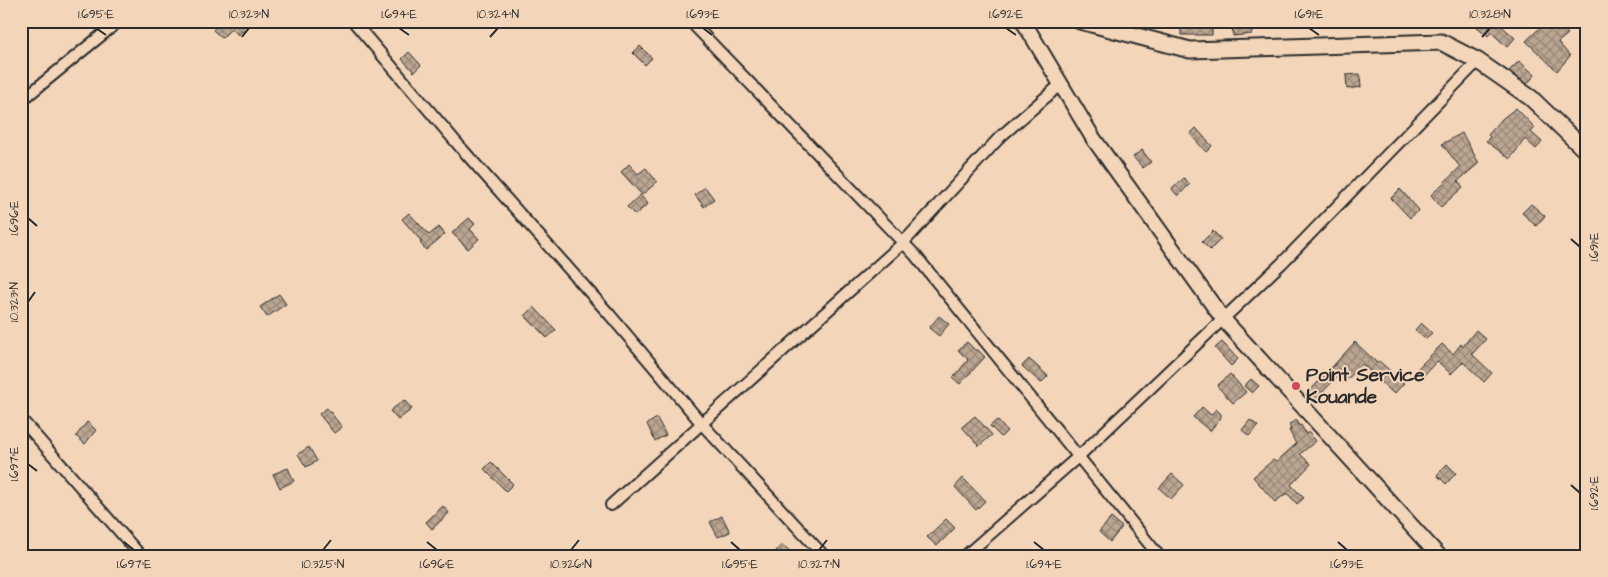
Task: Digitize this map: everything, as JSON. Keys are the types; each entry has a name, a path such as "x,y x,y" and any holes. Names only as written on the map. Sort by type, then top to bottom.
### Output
{"main road":[{"path":"1080,21 1190,50 1441,42 1478,61 1531,98 1587,152"}],"street":[{"path":"21,101 119,21"},
{"path":"353,21 461,148 610,315 702,424 824,556"},
{"path":"690,21 915,255 1159,556"},
{"path":"1023,21 1093,138 1223,319 1439,556"},
{"path":"966,556 1079,456 1281,264 1478,61"},
{"path":"611,506 903,242 1000,137 1061,84"},
{"path":"21,419 141,556"}],"building":[{"path":"221,21 244,21 249,27 238,35 232,28 222,38 213,30"},
{"path":"1200,21 1212,21 1212,35 1181,35 1181,24 1200,25"},
{"path":"1470,21 1496,21 1515,38 1507,47 1491,32 1488,36"},
{"path":"1547,21 1556,21 1568,34 1558,42 1570,56 1557,71 1526,41"},
{"path":"1251,24 1252,34 1233,36 1232,25"},
{"path":"640,46 652,58 645,65 633,53"},
{"path":"409,52 421,65 414,72 402,59"},
{"path":"1519,61 1535,75 1527,84 1509,71"},
{"path":"1360,74 1361,87 1347,89 1346,75"},
{"path":"1516,108 1535,128 1531,132 1542,142 1536,149 1525,139 1510,159 1486,141 1490,137 1488,135 1503,118"},
{"path":"1196,128 1212,146 1206,152 1190,134"},
{"path":"1462,133 1479,163 1458,181 1463,187 1441,207 1431,195 1460,167 1442,144"},
{"path":"1142,150 1151,162 1143,168 1133,157"},
{"path":"629,164 638,174 646,168 657,182 642,195 621,172"},
{"path":"1184,178 1190,184 1178,196 1172,189"},
{"path":"705,187 714,199 704,207 695,195"},
{"path":"1400,189 1419,210 1410,218 1391,198"},
{"path":"640,195 648,204 635,215 627,207"},
{"path":"1531,204 1545,216 1536,226 1522,213"},
{"path":"409,213 429,235 439,227 445,234 426,250 420,243 422,242 402,219"},
{"path":"469,218 475,224 470,229 479,239 468,249 452,233"},
{"path":"1213,231 1221,239 1210,250 1202,242"},
{"path":"279,294 286,304 267,317 260,307"},
{"path":"534,307 556,330 547,338 525,316"},
{"path":"939,316 949,324 939,336 929,328"},
{"path":"1421,323 1432,333 1425,339 1415,330"},
{"path":"1476,330 1486,339 1472,354 1492,373 1484,382 1463,362 1451,374 1437,361 1423,376 1416,370 1442,344 1453,354 1461,344 1463,346"},
{"path":"967,342 985,357 960,384 953,378 968,360 958,350"},
{"path":"1222,342 1238,359 1231,366 1215,348"},
{"path":"1355,342 1377,363 1379,361 1404,383 1394,394 1362,364 1344,383 1337,377 1316,399 1309,392"},
{"path":"1029,359 1048,376 1041,383 1022,366"},
{"path":"1230,374 1246,392 1233,403 1217,386"},
{"path":"1251,379 1259,386 1252,393 1244,386"},
{"path":"404,400 412,409 398,420 390,411"},
{"path":"1202,407 1211,415 1216,409 1221,414 1221,417 1210,431 1193,417"},
{"path":"327,408 342,427 334,433 319,414"},
{"path":"975,416 992,435 979,446 962,427"},
{"path":"657,418 666,435 655,441 647,424"},
{"path":"997,420 1007,431 1001,437 990,426"},
{"path":"1250,420 1258,426 1249,436 1242,430"},
{"path":"1297,420 1299,426 1301,425 1306,434 1309,432 1316,441 1300,454 1311,464 1291,485 1304,498 1297,504 1287,493 1275,502 1253,477 1273,460 1276,462 1296,444 1289,430 1291,430 1289,424"},
{"path":"87,422 96,430 85,444 76,436"},
{"path":"309,447 317,461 306,467 298,454"},
{"path":"491,462 513,484 506,491 484,469"},
{"path":"1447,464 1456,473 1446,484 1437,475"},
{"path":"288,468 294,481 280,488 273,474"},
{"path":"1172,474 1184,485 1171,499 1159,488"},
{"path":"963,478 985,501 976,510 955,487"},
{"path":"443,506 449,513 432,529 426,522"},
{"path":"722,516 730,532 718,537 710,522"},
{"path":"1111,518 1122,527 1110,542 1099,532"},
{"path":"946,519 955,528 937,546 927,537"},
{"path":"782,544 795,556 772,556"}],"place":[{"name":"Point Service Kouande","path":"1296,386"}]}
